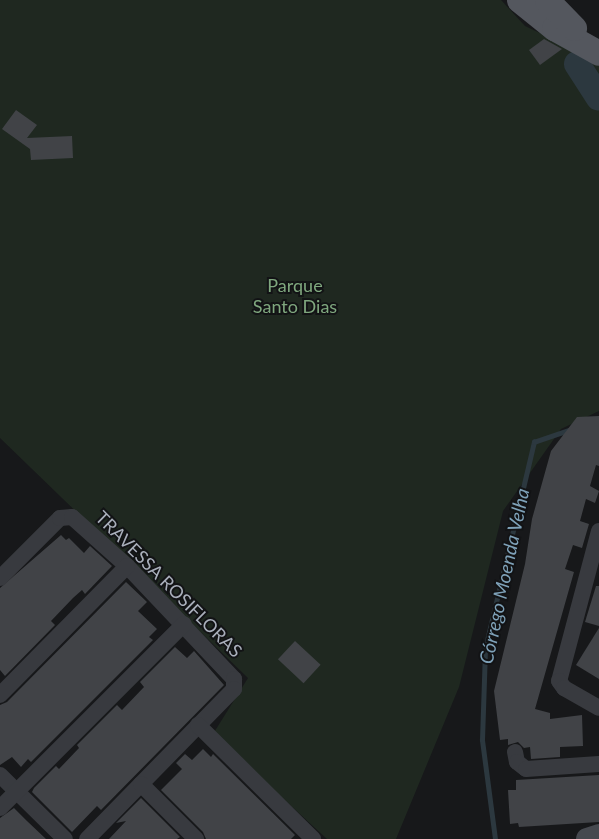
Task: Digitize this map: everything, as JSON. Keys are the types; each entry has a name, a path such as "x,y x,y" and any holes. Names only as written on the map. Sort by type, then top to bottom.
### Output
{"main road":[{"path":"519,0 554,28 599,53"},
{"path":"548,0 599,53"},
{"path":"587,839 599,835"}],"street":[{"name":"TRAVESSA ROSIFLORAS","path":"0,578 63,515 78,521 127,566 184,624 232,675 235,683 234,689 87,839"},
{"path":"599,531 559,681 564,688 599,708"},
{"path":"0,694 127,566"},
{"path":"0,808 184,624"},
{"path":"198,725 313,839"},
{"path":"515,752 518,762 526,769 599,764"},
{"path":"0,775 65,839"},
{"path":"141,784 196,839"}],"green space":[{"name":"Parque Santo Dias","path":"0,0 501,0 525,26 599,61 599,411 561,429 503,511 459,687 396,839 327,839 213,734 248,678 0,438"}],"building":[{"path":"544,39 562,49 540,65 529,50"},
{"path":"16,110 37,125 27,138 72,136 73,158 31,160 30,149 2,129"},
{"path":"599,416 599,466 596,465 590,486 599,491 595,503 586,499 580,521 589,524 582,548 573,545 565,569 574,572 535,709 550,713 550,719 582,715 583,746 560,747 560,757 531,759 530,747 524,748 518,742 508,745 508,739 500,740 494,691 525,564 532,519 551,451 577,417"},
{"path":"61,535 66,540 69,538 84,553 90,546 112,566 85,594 82,590 73,598 51,621 55,625 5,676 0,670 0,588"},
{"path":"126,582 147,602 138,611 157,629 149,637 153,640 31,762 28,759 21,767 12,757 0,765 0,705 7,702"},
{"path":"596,586 599,586 599,626 585,622"},
{"path":"599,628 599,679 576,665"},
{"path":"295,641 321,665 304,683 278,659"},
{"path":"175,647 187,658 194,651 224,685 101,810 97,806 72,832 32,792 34,788 56,766 59,769 79,748 77,745 117,705 122,710 144,687 140,682"},
{"path":"203,749 211,757 213,754 295,835 291,839 206,839 203,832 161,790 182,769 176,763 185,754 192,760"},
{"path":"599,775 599,822 519,827 518,823 510,824 508,790 516,790 516,780"},
{"path":"141,798 180,837 177,839 109,839 126,821 116,823"},
{"path":"14,808 46,839 0,839 0,818"}],"waterway":[{"path":"577,64 599,98"},
{"name":"Córrego Moenda Velha","path":"495,839 482,740 485,649 534,442 571,429"}]}
